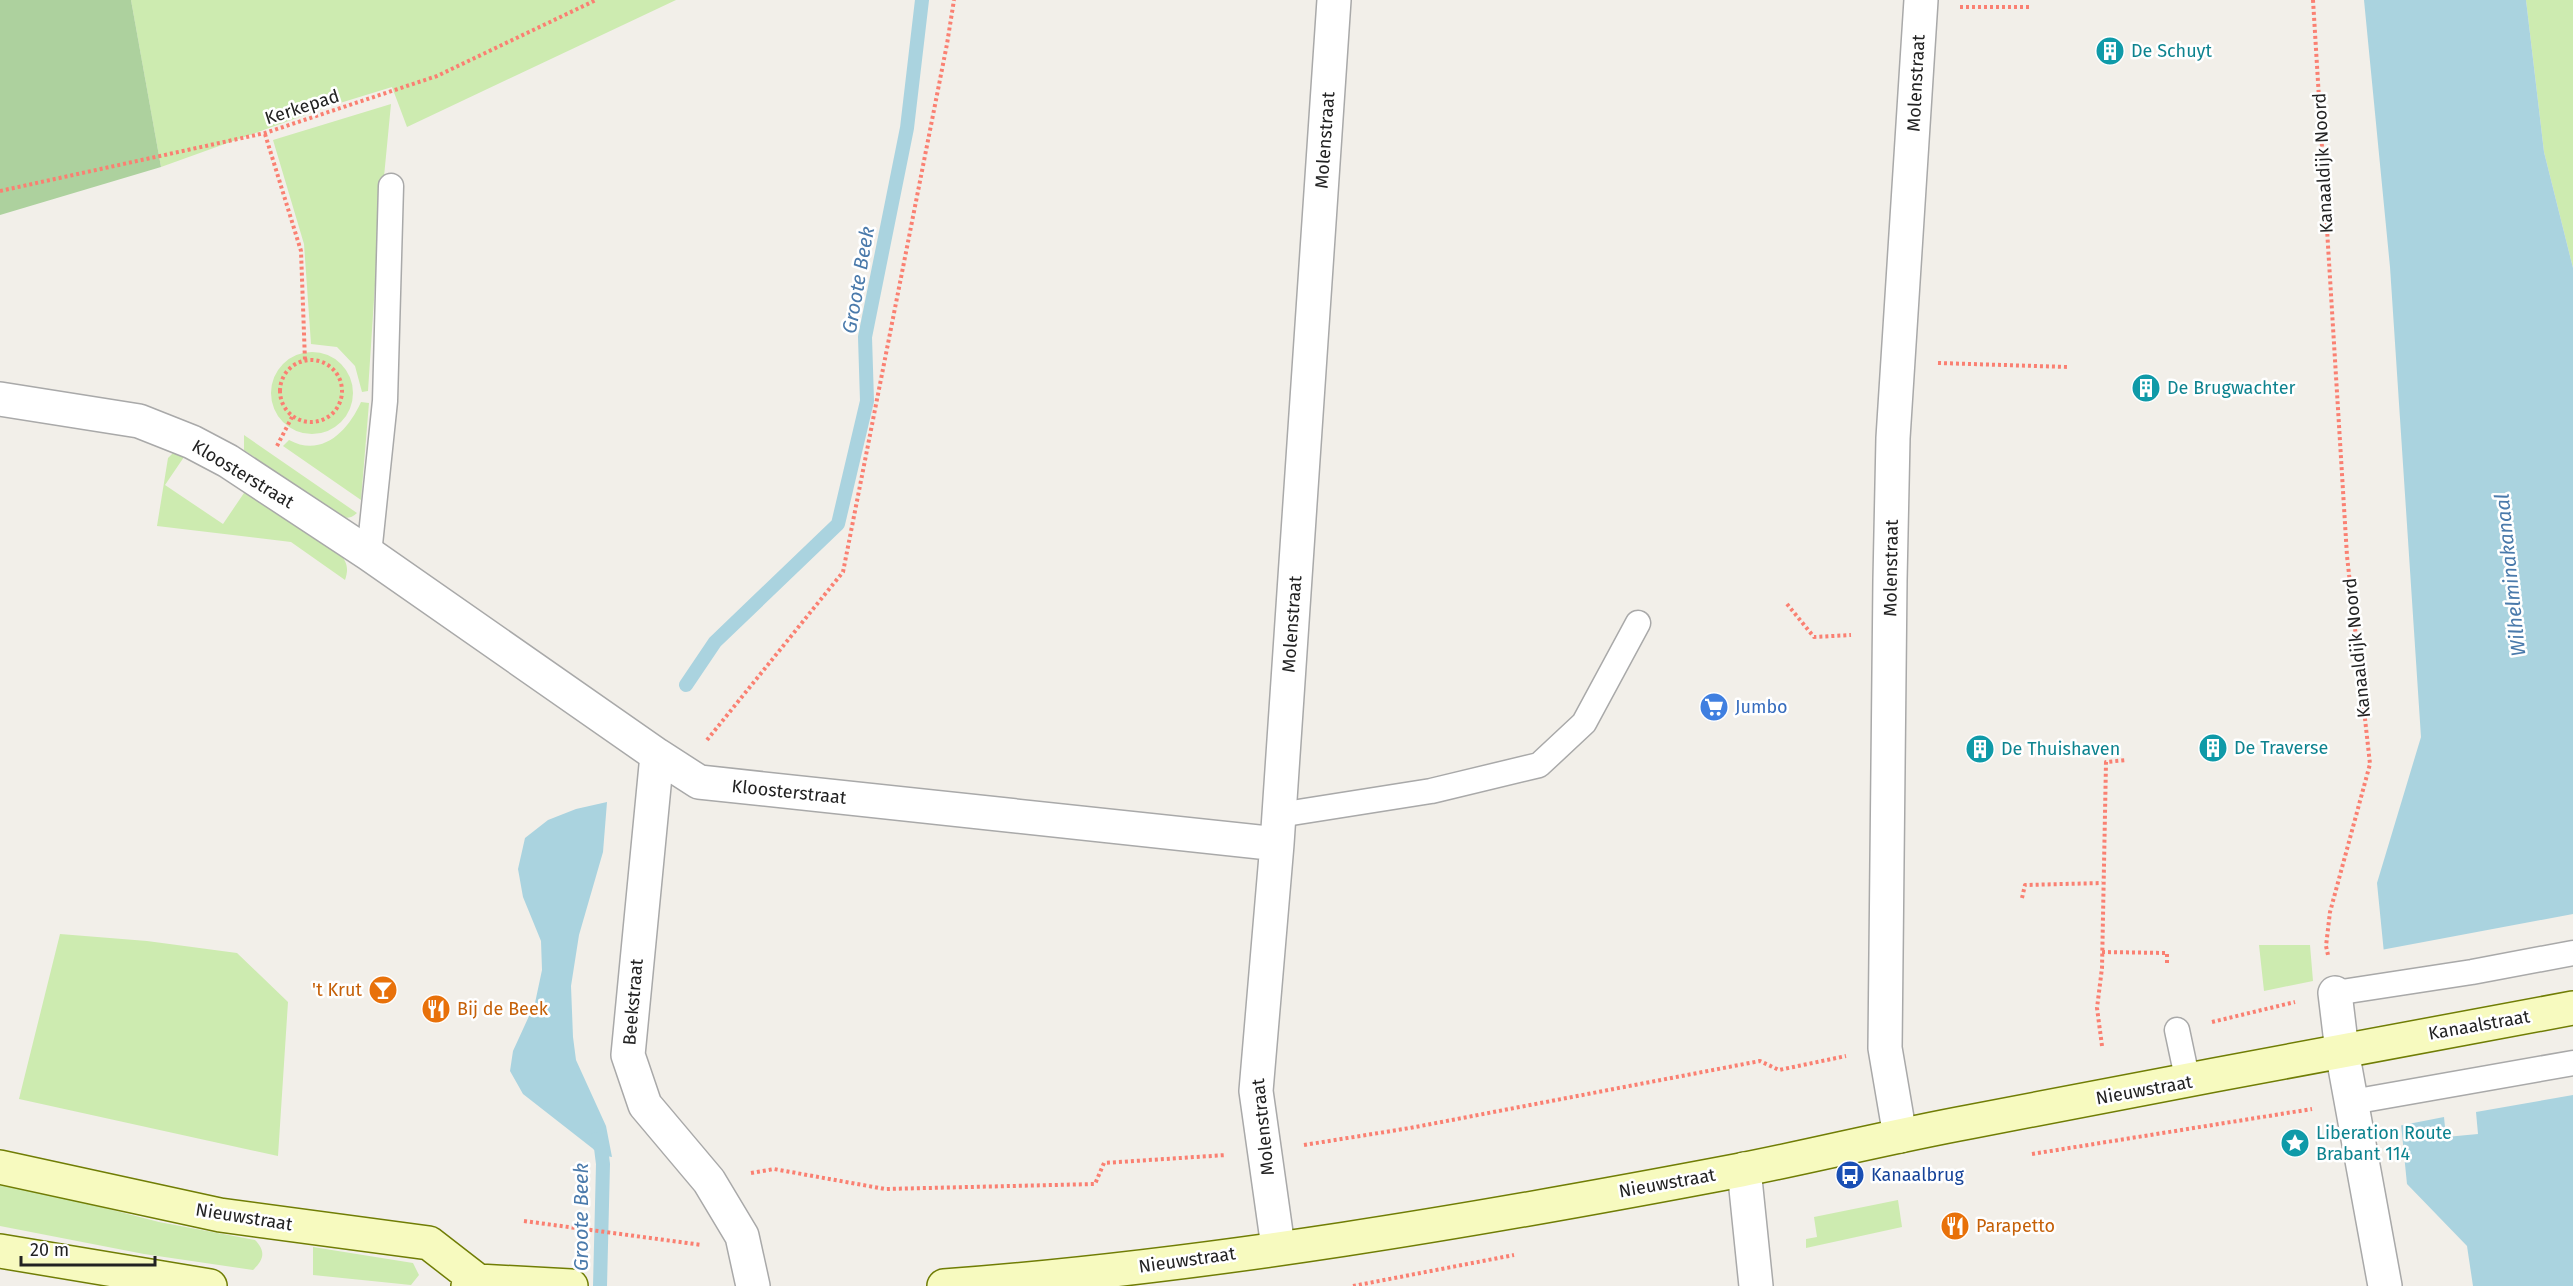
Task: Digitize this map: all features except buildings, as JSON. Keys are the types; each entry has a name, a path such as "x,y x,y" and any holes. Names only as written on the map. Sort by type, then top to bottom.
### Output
{"street":[{"name":"Molenstraat","path":"1278,1247 1256,1091 1278,830 1334,0"},
{"name":"Molenstraat","path":"1900,1136 1885,1048 1893,438 1921,3"},
{"name":"Kloosterstraat","path":"0,399 139,421 192,442 228,461 369,554 699,782 1278,830"},
{"name":"Beekstraat","path":"669,763 628,1055 645,1105 709,1181 742,1236 753,1286"},
{"path":"2335,993 2342,1051 2385,1286"},
{"name":"Kanaalstraat","path":"2384,1043 2573,1008"},
{"name":"Nieuwstraat","path":"964,1285 1057,1278 1278,1247 1537,1206 1744,1169 1900,1136 2384,1043"},
{"name":"Nieuwstraat","path":"0,1167 220,1215 429,1243 473,1283 518,1282 571,1286"},
{"path":"1744,1169 1756,1286"},
{"path":"0,1251 210,1286"}],"lane":[{"path":"369,554 385,401 391,186"},
{"path":"1278,830 1539,765 1584,723 1638,623"},
{"path":"2335,993 2573,953"},
{"path":"2177,1030 2188,1082"},
{"path":"2352,1102 2573,1062"}],"path":[{"name":"Kerkepad","path":"0,191 265,134 437,76 596,0"},
{"path":"669,763 843,573 945,56 954,0"},
{"name":"Kanaaldijk Noord","path":"2313,0 2348,556 2370,764 2330,912 2326,946 2335,993"},
{"path":"1921,3 2032,7"},
{"path":"265,134 302,251 305,361"},
{"path":"305,361 321,362 330,366 341,383 341,398 335,412 318,422 308,423 292,417 283,407 279,397 284,376 290,368 305,361"},
{"path":"1898,362 2068,367"},
{"path":"1787,604 1814,637 1890,633"},
{"path":"2102,1046 2097,1008 2102,952 2106,762 2127,760"},
{"path":"2022,898 2025,885 2102,883"},
{"path":"2102,952 2167,953 2167,963"},
{"path":"2177,1030 2335,993"},
{"path":"524,1221 680,1243"}],"green space":[{"path":"0,0 131,0 161,167 0,215"},
{"path":"131,0 676,0 407,127 392,87 327,107 161,167"},
{"path":"2526,0 2573,0 2573,268 2544,152"},
{"path":"391,104 378,239 368,391 362,392 355,366 337,347 311,344 304,244 273,140"},
{"path":"312,352 328,355 341,364 350,377 353,393 350,409 341,422 328,431 312,434 296,431 283,422 274,409 271,393 274,377 283,364 296,355"},
{"path":"361,402 369,403 361,500 283,446 289,440 301,445 312,446 332,439 349,423"},
{"path":"244,435 357,513 348,518 338,515 244,450"},
{"path":"174,452 184,457 165,485 223,524 244,493 250,492 340,553 347,566 345,580 291,542 157,526 168,458"},
{"path":"60,934 147,941 237,953 288,1002 278,1156 19,1099"},
{"path":"2259,945 2310,945 2313,981 2264,991"},
{"path":"0,1181 159,1222 255,1240 262,1252 260,1263 253,1270 144,1254 0,1226"},
{"path":"1898,1200 1902,1227 1806,1248 1806,1239 1817,1237 1814,1217"},
{"path":"313,1247 413,1263 419,1275 411,1285 313,1275"}],"water":[{"name":"Wilhelminakanaal","path":"2364,0 2526,0 2544,152 2573,268 2573,1286 2473,1286 2467,1246 2407,1184 2377,883 2421,737 2390,267"},
{"path":"607,802 603,852 579,935 571,986 576,1060 606,1126 612,1157 601,1155 523,1094 510,1071 513,1051 535,1003 542,970 541,941 523,897 518,869 525,838 548,820 576,809"}],"pier":[{"path":"2573,914 2573,1095 2476,1112 2478,1134 2446,1137 2444,1117 2398,1126 2381,950"}],"waterway":[{"name":"Groote Beek","path":"686,685 715,642 838,524 867,401 865,337 907,128 922,0"},
{"name":"Groote Beek","path":"596,1139 601,1148 603,1164 600,1286"}],"place":[{"name":"De Schuyt","path":"2110,51"},
{"name":"De Brugwachter","path":"2146,388"},
{"name":"Jumbo","path":"1714,707"},
{"name":"De Traverse","path":"2213,748"},
{"name":"De Thuishaven","path":"1980,749"},
{"name":"'t Krut","path":"383,990"},
{"name":"Bij de Beek","path":"436,1009"},
{"name":"Liberation Route Brabant 114","path":"2295,1143"},
{"name":"Kanaalbrug","path":"1850,1175"},
{"name":"Parapetto","path":"1955,1226"}]}
